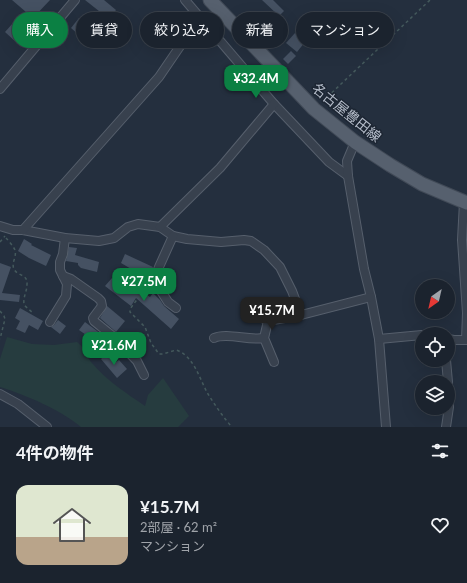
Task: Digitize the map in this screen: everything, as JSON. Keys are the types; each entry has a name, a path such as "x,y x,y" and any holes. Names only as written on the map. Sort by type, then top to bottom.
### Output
{"main road":[{"name":"名古屋豊田線","path":"210,0 314,109 355,142 422,184 465,203"}],"street":[{"path":"0,89 74,0"},
{"path":"185,0 196,12"},
{"path":"224,45 274,104 329,162 348,176"},
{"path":"23,230 159,77 179,48"},
{"path":"160,227 220,168 274,104"},
{"path":"355,142 347,160 348,176 364,269 379,339 386,427"},
{"path":"455,340 467,340 467,313 462,240 465,203"},
{"path":"0,226 13,230 23,230 65,238 99,241 114,238 128,227 138,224 160,227 173,236 203,241 221,242 244,240 258,245 274,259 280,267 292,291 301,316"},
{"path":"173,236 158,267 152,284 168,302 176,308"},
{"path":"50,322 62,306 66,296 67,284 60,270 60,262 64,254 65,238"},
{"path":"63,276 71,279 98,298 102,306 93,318 94,321 115,338 136,361 144,375"},
{"path":"248,310 268,321 301,316 371,298"},
{"path":"268,321 264,338 274,362"},
{"path":"214,338 222,336 253,340 264,338"},
{"path":"379,339 415,336"},
{"path":"0,394 18,404 46,427"},
{"path":"446,427 448,415"}],"path":[{"path":"314,109 430,0"},
{"path":"5,236 14,250 13,268 24,275 27,279 23,299 24,305 33,313"},
{"path":"128,276 152,284"},
{"path":"152,284 145,287 130,309 130,312 145,327 151,344 159,354 176,350 187,356 196,369 208,394 224,419 232,427"},
{"path":"0,311 5,319 0,339"}],"green space":[{"path":"7,337 32,344 54,345 77,342 91,362 103,375 145,406 148,395 163,378 189,416 178,427 81,427 64,415 43,404 21,394 0,387 0,359"}],"building":[{"path":"12,0 50,0 39,12 26,12"},
{"path":"85,0 104,0 116,10 114,12 100,12"},
{"path":"262,0 273,0 284,11 275,12"},
{"path":"76,22 76,32 71,28"},
{"path":"12,24 12,38 5,32"},
{"path":"295,33 296,34 296,48 300,48 297,52 288,45 288,41"},
{"path":"291,51 296,56 288,64 283,59"},
{"path":"24,239 32,244 31,245 51,255 46,266 18,251"},
{"path":"69,247 77,248 75,255 99,262 97,272 81,268 78,263 66,261"},
{"path":"125,254 153,267 150,280 121,263"},
{"path":"0,263 11,267 2,293 20,295 19,302 0,300"},
{"path":"112,278 130,292 134,287 150,297 153,293 164,306 179,319 171,329 136,298 131,306 105,286"},
{"path":"107,306 125,321 116,332 100,318"},
{"path":"20,308 43,321 38,330 29,325 25,333 16,329 20,321 15,318"},
{"path":"58,320 66,326 60,334 51,327"},
{"path":"85,322 109,340 108,341 111,344 103,354 87,341 89,337 79,330"},
{"path":"107,353 116,362 119,360 127,369 117,378 101,359"}]}
